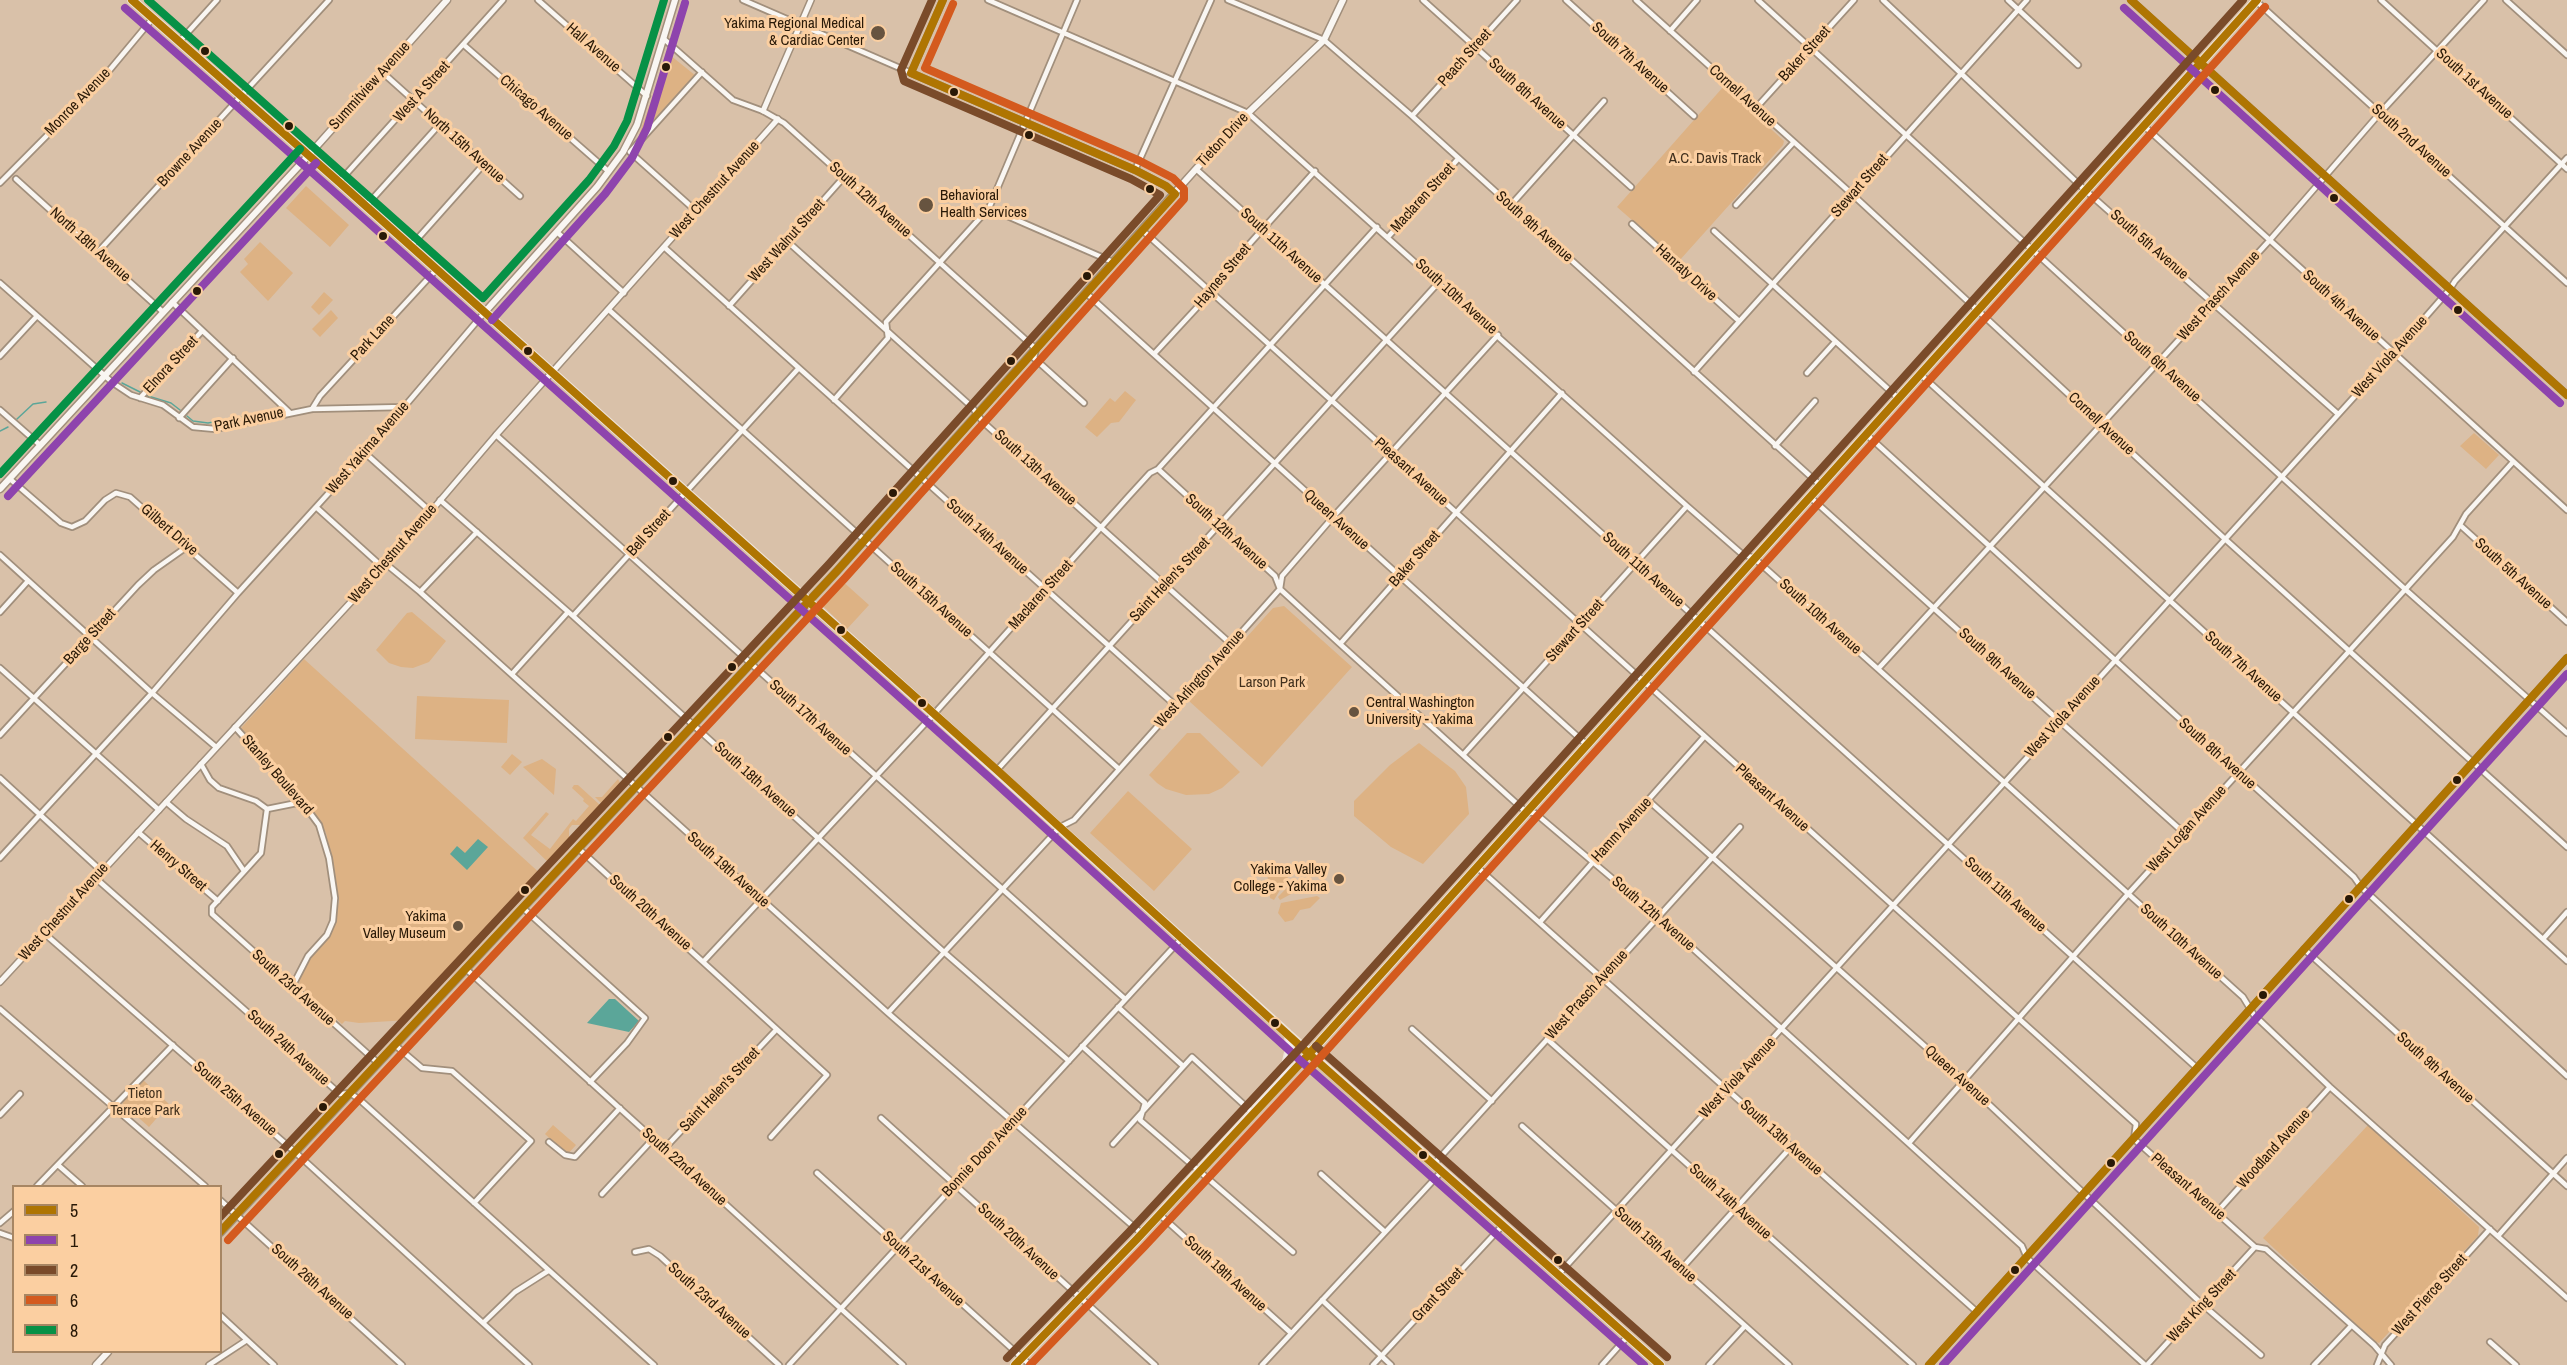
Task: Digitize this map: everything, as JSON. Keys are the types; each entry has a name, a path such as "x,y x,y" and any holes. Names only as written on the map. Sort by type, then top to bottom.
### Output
{"main road":[{"path":"132,0 411,246 997,770 1309,1054 1660,1365"},
{"name":"Summitview Avenue","path":"0,489 308,156 447,0"},
{"name":"West Yakima Avenue","path":"484,313 557,232 623,152 637,125 647,96 675,0"},
{"name":"Tieton Drive","path":"222,1231 864,541 1196,169 1248,113 1324,40 1343,0"},
{"path":"1015,1365 1309,1054 2256,0"},
{"path":"1284,1078 1290,1048 1288,1034"},
{"path":"96,1365 107,1353"}],"street":[{"path":"180,41 217,0"},
{"name":"Browne Avenue","path":"98,252 329,0"},
{"name":"West A Street","path":"339,182 503,0"},
{"name":"Hall Avenue","path":"538,0 647,96"},
{"path":"743,0 1135,170 1166,186 1175,194"},
{"path":"763,111 811,0"},
{"path":"911,73 943,0"},
{"name":"South 10th Avenue","path":"988,0 1248,113 1687,506 1742,554 1754,558 1878,669 2243,998 2254,1015 2331,1087 2567,1298"},
{"path":"834,400 888,338 886,322 988,208 1077,0"},
{"path":"1135,170 1211,0"},
{"name":"South 9th Avenue","path":"1228,0 1324,40 1412,116 1820,485"},
{"name":"South 8th Avenue","path":"1423,0 1631,187"},
{"name":"Peach Street","path":"1412,116 1517,0"},
{"name":"South 7th Avenue","path":"1566,0 1694,116"},
{"name":"Cornell Avenue","path":"1636,0 1853,195 2225,539 2567,847"},
{"path":"1670,31 1697,0"},
{"name":"South 6th Avenue","path":"1758,0 2281,477 2567,733"},
{"name":"Baker Street","path":"1756,108 1854,0"},
{"name":"South 5th Avenue","path":"1883,0 2085,190 2338,414"},
{"path":"2007,0 2078,65"},
{"name":"Stewart Street","path":"1694,372 2027,0"},
{"path":"2131,0 2567,395"},
{"name":"South 2nd Avenue","path":"2256,0 2567,283"},
{"name":"South 1st Avenue","path":"2381,0 2567,169"},
{"name":"West Prasch Avenue","path":"1878,669 2269,242 2380,113 2484,0"},
{"path":"2506,0 2567,55"},
{"name":"Monroe Avenue","path":"0,183 98,84 153,18"},
{"name":"South 12th Avenue","path":"664,39 733,99 778,119 1036,348 1034,358 1084,403"},
{"name":"Chicago Avenue","path":"464,45 608,171"},
{"name":"North 15th Avenue","path":"382,72 520,196"},
{"path":"630,152 702,72"},
{"path":"1510,206 1604,101"},
{"name":"West Chestnut Avenue","path":"0,982 386,564 496,435 778,119"},
{"path":"366,206 439,125"},
{"name":"South 4th Avenue","path":"2143,125 2269,242 2567,510"},
{"path":"1736,205 1794,142"},
{"path":"623,152 630,152 696,211"},
{"name":"West Viola Avenue","path":"1558,1275 2394,353 2455,281 2567,158"},
{"name":"Maclaren Street","path":"1388,237 1458,159"},
{"path":"411,246 484,164"},
{"name":"South 11th Avenue","path":"1196,169 2197,1068"},
{"name":"Haynes Street","path":"1154,354 1315,171"},
{"name":"West Walnut Street","path":"729,306 844,177"},
{"name":"North 18th Avenue","path":"16,179 163,312"},
{"path":"988,208 1113,262"},
{"name":"Hanraty Drive","path":"1632,224 1739,321"},
{"name":"Maclaren Street","path":"703,962 934,714 1150,473 1158,469 1377,227"},
{"name":"Pleasant Avenue","path":"1142,230 2136,1124 2134,1139 2255,1247 2266,1249 2391,1365"},
{"path":"1714,231 1898,398"},
{"path":"557,232 624,293"},
{"name":"South 13th Avenue","path":"787,241 978,414 983,422 1231,644"},
{"name":"South 14th Avenue","path":"663,247 1176,706"},
{"name":"Park Lane","path":"312,409 320,396 436,270"},
{"name":"Saint Helen's Street","path":"997,770 1439,282"},
{"name":"Park Avenue","path":"0,283 121,389 163,405 193,427 204,429 312,409 405,407"},
{"name":"Queen Avenue","path":"1086,293 1587,745"},
{"path":"172,302 289,412"},
{"name":"South 15th Avenue","path":"609,310 1119,769"},
{"name":"West Yakima Avenue","path":"0,858 152,693 238,592 365,453 484,313"},
{"path":"0,356 37,316"},
{"name":"Elnora Street","path":"142,396 202,331"},
{"name":"West Arlington Avenue","path":"888,1013 1060,827 1074,820 1280,589 1282,576 1333,517 1498,335"},
{"path":"1807,373 1835,342"},
{"path":"179,418 233,358"},
{"name":"Bell Street","path":"512,674 628,556 798,369"},
{"name":"South 7th Avenue","path":"1920,374 2567,961"},
{"name":"Baker Street","path":"1340,644 1562,393"},
{"path":"1775,446 1815,401"},
{"path":"0,410 40,445"},
{"name":"South 8th Avenue","path":"1866,434 2354,877 2567,1076"},
{"name":"South 17th Avenue","path":"496,435 628,556 1125,999"},
{"path":"365,453 431,512"},
{"name":"West Logan Avenue","path":"1909,1143 2017,1017 2406,590 2453,537 2466,514 2513,462"},
{"name":"South 12th Avenue","path":"1158,469 1275,576 1280,589 1462,755 1526,812 1535,813 1658,917 2022,1246 2027,1258 2146,1365"},
{"name":"Gilbert Drive","path":"10,479 61,523 72,527 85,521 105,500 116,493 130,497 238,592"},
{"name":"South 9th Avenue","path":"1810,497 2184,833"},
{"name":"South 18th Avenue","path":"440,500 694,725 945,953 1069,1061"},
{"name":"Stewart Street","path":"1462,755 1687,506"},
{"name":"South 19th Avenue","path":"316,507 378,563 386,564 420,592 635,788 888,1013 1141,1233"},
{"name":"South 5th Avenue","path":"2460,525 2567,622"},
{"path":"420,592 477,532"},
{"name":"Barge Street","path":"0,735 154,570 188,546"},
{"path":"0,555 152,693 216,747"},
{"path":"0,612 28,581"},
{"path":"1929,1365 2567,658"},
{"path":"0,668 159,810"},
{"name":"Stanley Boulevard","path":"235,728 302,802 319,825 329,858 335,898 333,921 327,935 308,956 292,987"},
{"name":"Hamm Avenue","path":"1540,922 1704,737"},
{"path":"201,765 210,780 219,788 256,801 267,809 302,802"},
{"name":"South 24th Avenue","path":"0,778 97,867 100,882 340,1094 350,1093 654,1365"},
{"name":"Queen Avenue","path":"1649,801 1964,1081 2203,1305 2261,1355"},
{"path":"166,802 186,819 226,846 244,871"},
{"path":"218,901 261,853 267,809"},
{"name":"West Prasch Avenue","path":"1434,1164 1740,827"},
{"name":"Henry Street","path":"138,832 218,901"},
{"name":"South 20th Avenue","path":"579,849 826,1075 771,1137"},
{"name":"South 13th Avenue","path":"1477,867 1977,1312"},
{"name":"South 23rd Avenue","path":"218,901 211,911 212,914 378,1063"},
{"path":"523,908 645,1018 627,1043 590,1082"},
{"path":"2543,939 2567,912"},
{"name":"South 25th Avenue","path":"45,934 295,1152 529,1365"},
{"name":"Bonnie Doon Avenue","path":"789,1365 1182,938"},
{"name":"South 9th Avenue","path":"2304,949 2567,1186"},
{"name":"South 22nd Avenue","path":"466,969 903,1365"},
{"path":"1118,1007 1184,1066"},
{"path":"0,1009 204,1185"},
{"path":"1412,1029 1492,1101"},
{"name":"Saint Helen's Street","path":"664,1149 776,1030"},
{"name":"South 14th Avenue","path":"1547,1039 1913,1365"},
{"path":"38,1185 172,1045"},
{"path":"395,1045 422,1068 452,1071 531,1141 474,1203"},
{"path":"1082,1046 1145,1103 1140,1120 1187,1163 1200,1170 1293,1252"},
{"path":"1113,1144 1192,1057 1253,1113"},
{"name":"Woodland Avenue","path":"2217,1212 2331,1087"},
{"path":"0,1115 20,1094"},
{"path":"549,1142 565,1155 575,1157 620,1108"},
{"name":"South 20th Avenue","path":"880,1118 1155,1365"},
{"name":"South 15th Avenue","path":"1522,1126 1789,1365"},
{"path":"602,1194 653,1139"},
{"path":"1682,1268 1791,1147"},
{"path":"2498,1236 2567,1158"},
{"path":"58,1165 81,1185"},
{"path":"1262,1365 1442,1171"},
{"name":"South 21st Avenue","path":"817,1173 1030,1365"},
{"path":"1321,1174 1385,1232"},
{"name":"South 26th Avenue","path":"222,1202 402,1365"},
{"name":"South 19th Avenue","path":"1159,1214 1291,1333"},
{"name":"Grant Street","path":"1373,1365 1503,1225"},
{"name":"West Pierce Street","path":"2377,1365 2385,1345 2490,1229"},
{"name":"West King Street","path":"2146,1365 2255,1247"},
{"name":"South 23rd Avenue","path":"635,1252 649,1249 660,1256 779,1365"},
{"path":"483,1323 515,1292 548,1271"},
{"path":"1322,1300 1391,1365"},
{"path":"222,1318 274,1365"},
{"path":"1708,1365 1745,1326"},
{"path":"2314,1365 2351,1326"},
{"path":"1602,1365 1628,1336"},
{"path":"209,1365 247,1340"},
{"path":"2490,1342 2516,1365"}],"green space":[{"path":"670,55 696,76 643,135 639,135 666,58"},
{"name":"A.C. Davis Track","path":"1724,86 1784,141 1783,145 1679,261 1617,207"},
{"path":"306,186 349,225 330,247 286,208"},
{"path":"260,242 293,273 268,301 240,272 248,264 244,259"},
{"path":"324,292 333,300 319,315 311,307"},
{"path":"331,310 338,318 320,337 312,329"},
{"path":"1125,391 1136,400 1119,422 1111,423 1097,437 1085,427 1110,398 1115,402"},
{"path":"2474,433 2499,455 2486,469 2460,446"},
{"path":"840,579 869,605 847,629 823,606 824,601"},
{"name":"Larson Park","path":"1284,606 1352,667 1262,767 1189,701 1273,608"},
{"path":"412,612 446,641 429,662 413,668 401,667 389,663 376,650 407,613"},
{"path":"304,659 543,876 409,1020 359,1023 345,1021 342,1024 306,993 299,982 307,961 331,933 339,901 326,833 315,814 241,728"},
{"path":"417,696 509,700 507,743 415,739"},
{"path":"1187,733 1200,733 1240,772 1222,788 1209,794 1186,795 1166,789 1157,783 1149,775"},
{"path":"1419,743 1455,771 1466,787 1469,814 1423,864 1391,847 1354,816 1354,801 1390,765"},
{"path":"512,754 522,762 510,775 501,767"},
{"path":"542,759 556,769 554,795 523,767"},
{"path":"618,779 622,786 620,792 609,796 601,803 595,797 602,797"},
{"path":"578,785 600,805 582,825 572,825 569,829 569,849 552,866 523,838 546,812 549,814 531,835 550,849 573,819 576,821 589,806 572,788"},
{"path":"1128,791 1192,849 1154,891 1090,833"},
{"path":"1273,866 1291,872 1274,900 1270,898 1267,872"},
{"path":"1295,879 1302,888 1280,900 1278,897"},
{"path":"1317,896 1320,898 1310,908 1300,910 1293,920 1285,922 1278,913 1281,903"},
{"name":"Tieton Terrace Park","path":"142,1079 169,1104 149,1127 121,1102"},
{"path":"553,1125 576,1145 567,1155 545,1134"},
{"path":"2368,1125 2479,1227 2478,1236 2379,1343 2374,1341 2263,1238"}],"water":[{"path":"478,839 488,847 467,870 450,854 457,846 465,853"},
{"path":"609,999 615,999 639,1021 629,1032 587,1023"}],"waterway":[{"path":"122,383 148,396 171,403 180,410"},
{"path":"17,419 33,404 46,402"},
{"path":"187,416 193,421 208,423 274,411"},
{"path":"0,431 8,427"}],"transit line":[{"name":"5","path":"132,0 339,182 997,770 1309,1054 1660,1365"},
{"name":"8","path":"148,0 483,298 589,180 614,146 627,121 664,0"},
{"name":"2","path":"222,1215 829,564 1160,195 1131,179 904,81 901,70 932,0"},
{"name":"5","path":"222,1230 837,571 1175,194 1166,186 1135,170 911,73 943,0"},
{"name":"5","path":"2131,0 2567,395"},
{"name":"2","path":"1007,1358 1129,1232 1302,1046 2243,0"},
{"name":"5","path":"1015,1365 1137,1239 1309,1054 2257,0"},
{"name":"1","path":"492,320 605,194 632,158 647,128 685,3"},
{"name":"6","path":"228,1240 845,578 1184,199 1184,189 1173,178 1140,161 925,68 953,4"},
{"name":"6","path":"1030,1365 1145,1246 1317,1061 2265,7"},
{"name":"1","path":"125,8 332,190 990,778 1302,1062 1644,1365"},
{"name":"1","path":"2124,8 2560,403"},
{"name":"8","path":"0,474 300,149"},
{"name":"1","path":"8,496 316,163"},
{"name":"5","path":"1929,1365 2567,658"},
{"name":"1","path":"1943,1365 2567,674"},
{"name":"2","path":"1316,1046 1667,1357"}],"place":[{"name":"Yakima Regional Medical & Cardiac Center","path":"878,33"},
{"name":"Behavioral Health Services","path":"926,205"},
{"name":"Central Washington University - Yakima","path":"1354,712"},
{"name":"Yakima Valley College - Yakima","path":"1339,879"},
{"name":"Yakima Valley Museum","path":"458,926"}]}
